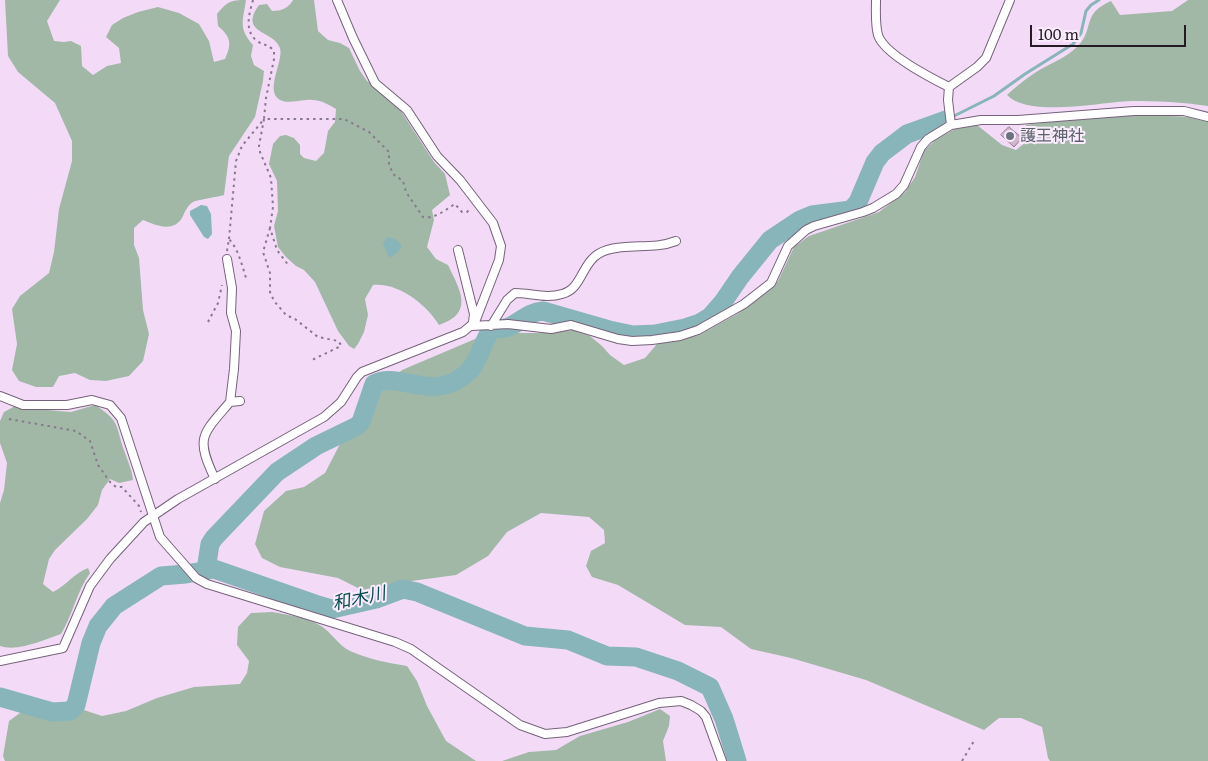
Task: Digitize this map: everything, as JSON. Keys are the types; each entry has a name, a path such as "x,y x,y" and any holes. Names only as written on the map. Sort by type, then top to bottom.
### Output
{"street":[{"path":"0,662 63,648 90,586 110,558 144,522 178,499 324,417 341,402 353,382 362,372 462,332 472,326 477,318 499,260 501,246 493,223 479,202 436,156 407,110 375,83 353,38 338,0"},
{"path":"876,0 878,36 884,45 902,60 949,87"},
{"path":"949,87 978,67 986,58 1010,0"},
{"path":"949,87 951,124"},
{"path":"472,326 508,324 551,329 570,325 618,339 632,341 680,336 698,330 744,304 771,283 788,246 806,230 837,218 868,210 896,194 904,185 921,147 928,139 951,124 981,120 1018,120 1134,111 1184,111 1208,117"},
{"path":"491,326 507,300 515,293 543,296 561,294 570,290 578,281 589,261 597,254 607,250 652,247 676,241"},
{"path":"458,250 474,314 472,326"},
{"path":"215,479 208,463 203,440 206,431 230,402 236,331 231,313 232,288 226,259"},
{"path":"0,396 23,405 67,406 92,400 110,405 121,418 160,537 196,578 207,584 403,645 520,725 545,734 567,732 659,703 681,701 696,708 706,717 722,761"},
{"path":"230,402 240,401"}],"path":[{"path":"253,0 248,26 250,33 258,42 269,45 274,51 258,146 272,184 273,207 270,228 263,252 270,273 270,292 274,301 286,315 295,319 318,337 338,341 341,344 341,346 312,360"},
{"path":"264,119 344,119 369,132 389,152 389,164 393,174 403,181 406,192 423,217 436,216 455,204 465,213 479,202"},
{"path":"229,239 236,161 242,146 264,119"},
{"path":"270,228 277,250 289,266"},
{"path":"208,322 218,303 222,279"},
{"path":"9,419 76,431 90,441 103,474 116,487 122,487 139,506 144,522"},
{"path":"962,761 974,741"}],"shaded area":[{"path":"5,0 60,0 47,21 54,41 71,41 81,46 82,66 93,75 107,66 121,63 119,48 106,37 112,25 138,12 158,7 179,13 199,24 209,41 214,62 225,59 229,49 229,41 226,34 218,26 217,14 229,2 246,0 243,29 253,45 251,56 254,65 264,71 255,117 229,156 224,195 193,202 178,223 169,227 143,220 134,228 134,245 139,258 143,310 149,334 143,361 129,376 106,381 90,380 75,373 59,376 53,387 36,387 19,381 12,370 17,344 12,309 20,296 49,273 54,252 59,209 72,161 72,141 55,103 18,72 8,56"},
{"path":"293,0 314,0 318,31 328,40 349,48 367,81 377,87 401,111 434,162 445,174 450,195 432,210 434,220 427,247 436,259 448,265 460,292 461,307 450,320 439,325 434,317 411,296 392,287 373,285 365,299 368,315 364,332 354,349 349,346 338,331 315,282 304,270 286,257 278,247 274,226 278,211 277,181 269,164 273,144 280,136 286,135 294,138 300,145 300,154 304,158 316,161 324,153 328,131 335,122 336,109 318,101 286,102 276,96 274,83 280,48 277,42 255,27 253,21 254,14 259,5 267,4 272,11 279,10 287,7"},
{"path":"1188,0 1208,0 1208,106 1170,102 1131,101 1048,107 1031,106 1017,102 1007,95 1032,75 1074,50 1083,39 1092,16 1102,6 1111,1 1120,15 1172,11"},
{"path":"1143,115 1196,117 1208,121 1208,761 1050,761 1042,727 1021,718 999,718 984,730 866,680 791,658 751,649 721,627 685,625 618,585 592,577 586,566 591,551 605,543 604,530 589,517 541,513 507,532 488,556 456,575 362,590 338,578 280,567 262,558 255,544 264,511 286,491 304,487 325,473 341,442 378,391 402,370 475,339 515,333 549,333 573,330 590,336 624,365 645,358 657,344 699,335 737,314 778,281 794,247 809,236 879,212 905,192 915,177 924,151 935,140 955,129 977,125 1002,145 1016,150 1026,142 1026,125 1071,119"},
{"path":"201,205 207,206 211,214 212,234 208,239 204,237 190,215 190,211"},
{"path":"387,237 395,239 401,244 399,251 389,258 383,244"},
{"path":"95,405 114,421 133,480 119,483 110,479 102,490 98,505 87,519 55,550 49,559 43,584 53,592 83,570 88,568 90,573 61,634 15,648 0,646 0,503 4,490 7,463 0,443 0,421 4,412 15,406 24,410 71,412"},
{"path":"272,612 310,620 325,629 350,651 357,654 407,666 417,681 427,706 446,741 476,761 5,761 3,756 9,721 24,710 54,719 84,710 102,716 126,711 157,698 194,687 240,684 247,673 249,661 237,645 238,627 251,613"},
{"path":"660,709 670,716 669,726 663,741 666,761 502,761 529,752 556,750 580,736 628,722"}],"building":[{"name":"護王神社","path":"1009,127 1022,138 1014,147 1001,135"}],"waterway":[{"path":"946,120 994,96 1073,44 1081,33 1086,11 1099,0"},
{"path":"206,570 210,544 214,538 277,472 316,446 357,426 361,422 374,384 383,381 394,381 417,385 442,386 454,382 471,369 492,329 509,327 530,315 543,311 633,335 655,334 700,323 710,317 723,302 740,277 770,240 800,220 812,215 851,210 858,202 875,162 882,153 907,134 946,120"},
{"name":"和木川","path":"0,697 52,712 70,711 76,705 91,643 98,626 114,606 161,576 214,569 332,609 376,599 403,589 417,592 525,636 568,640 607,656 636,657 678,671 710,687 724,719 737,761"}],"place":[{"name":"護王神社","path":"1010,136"}]}
